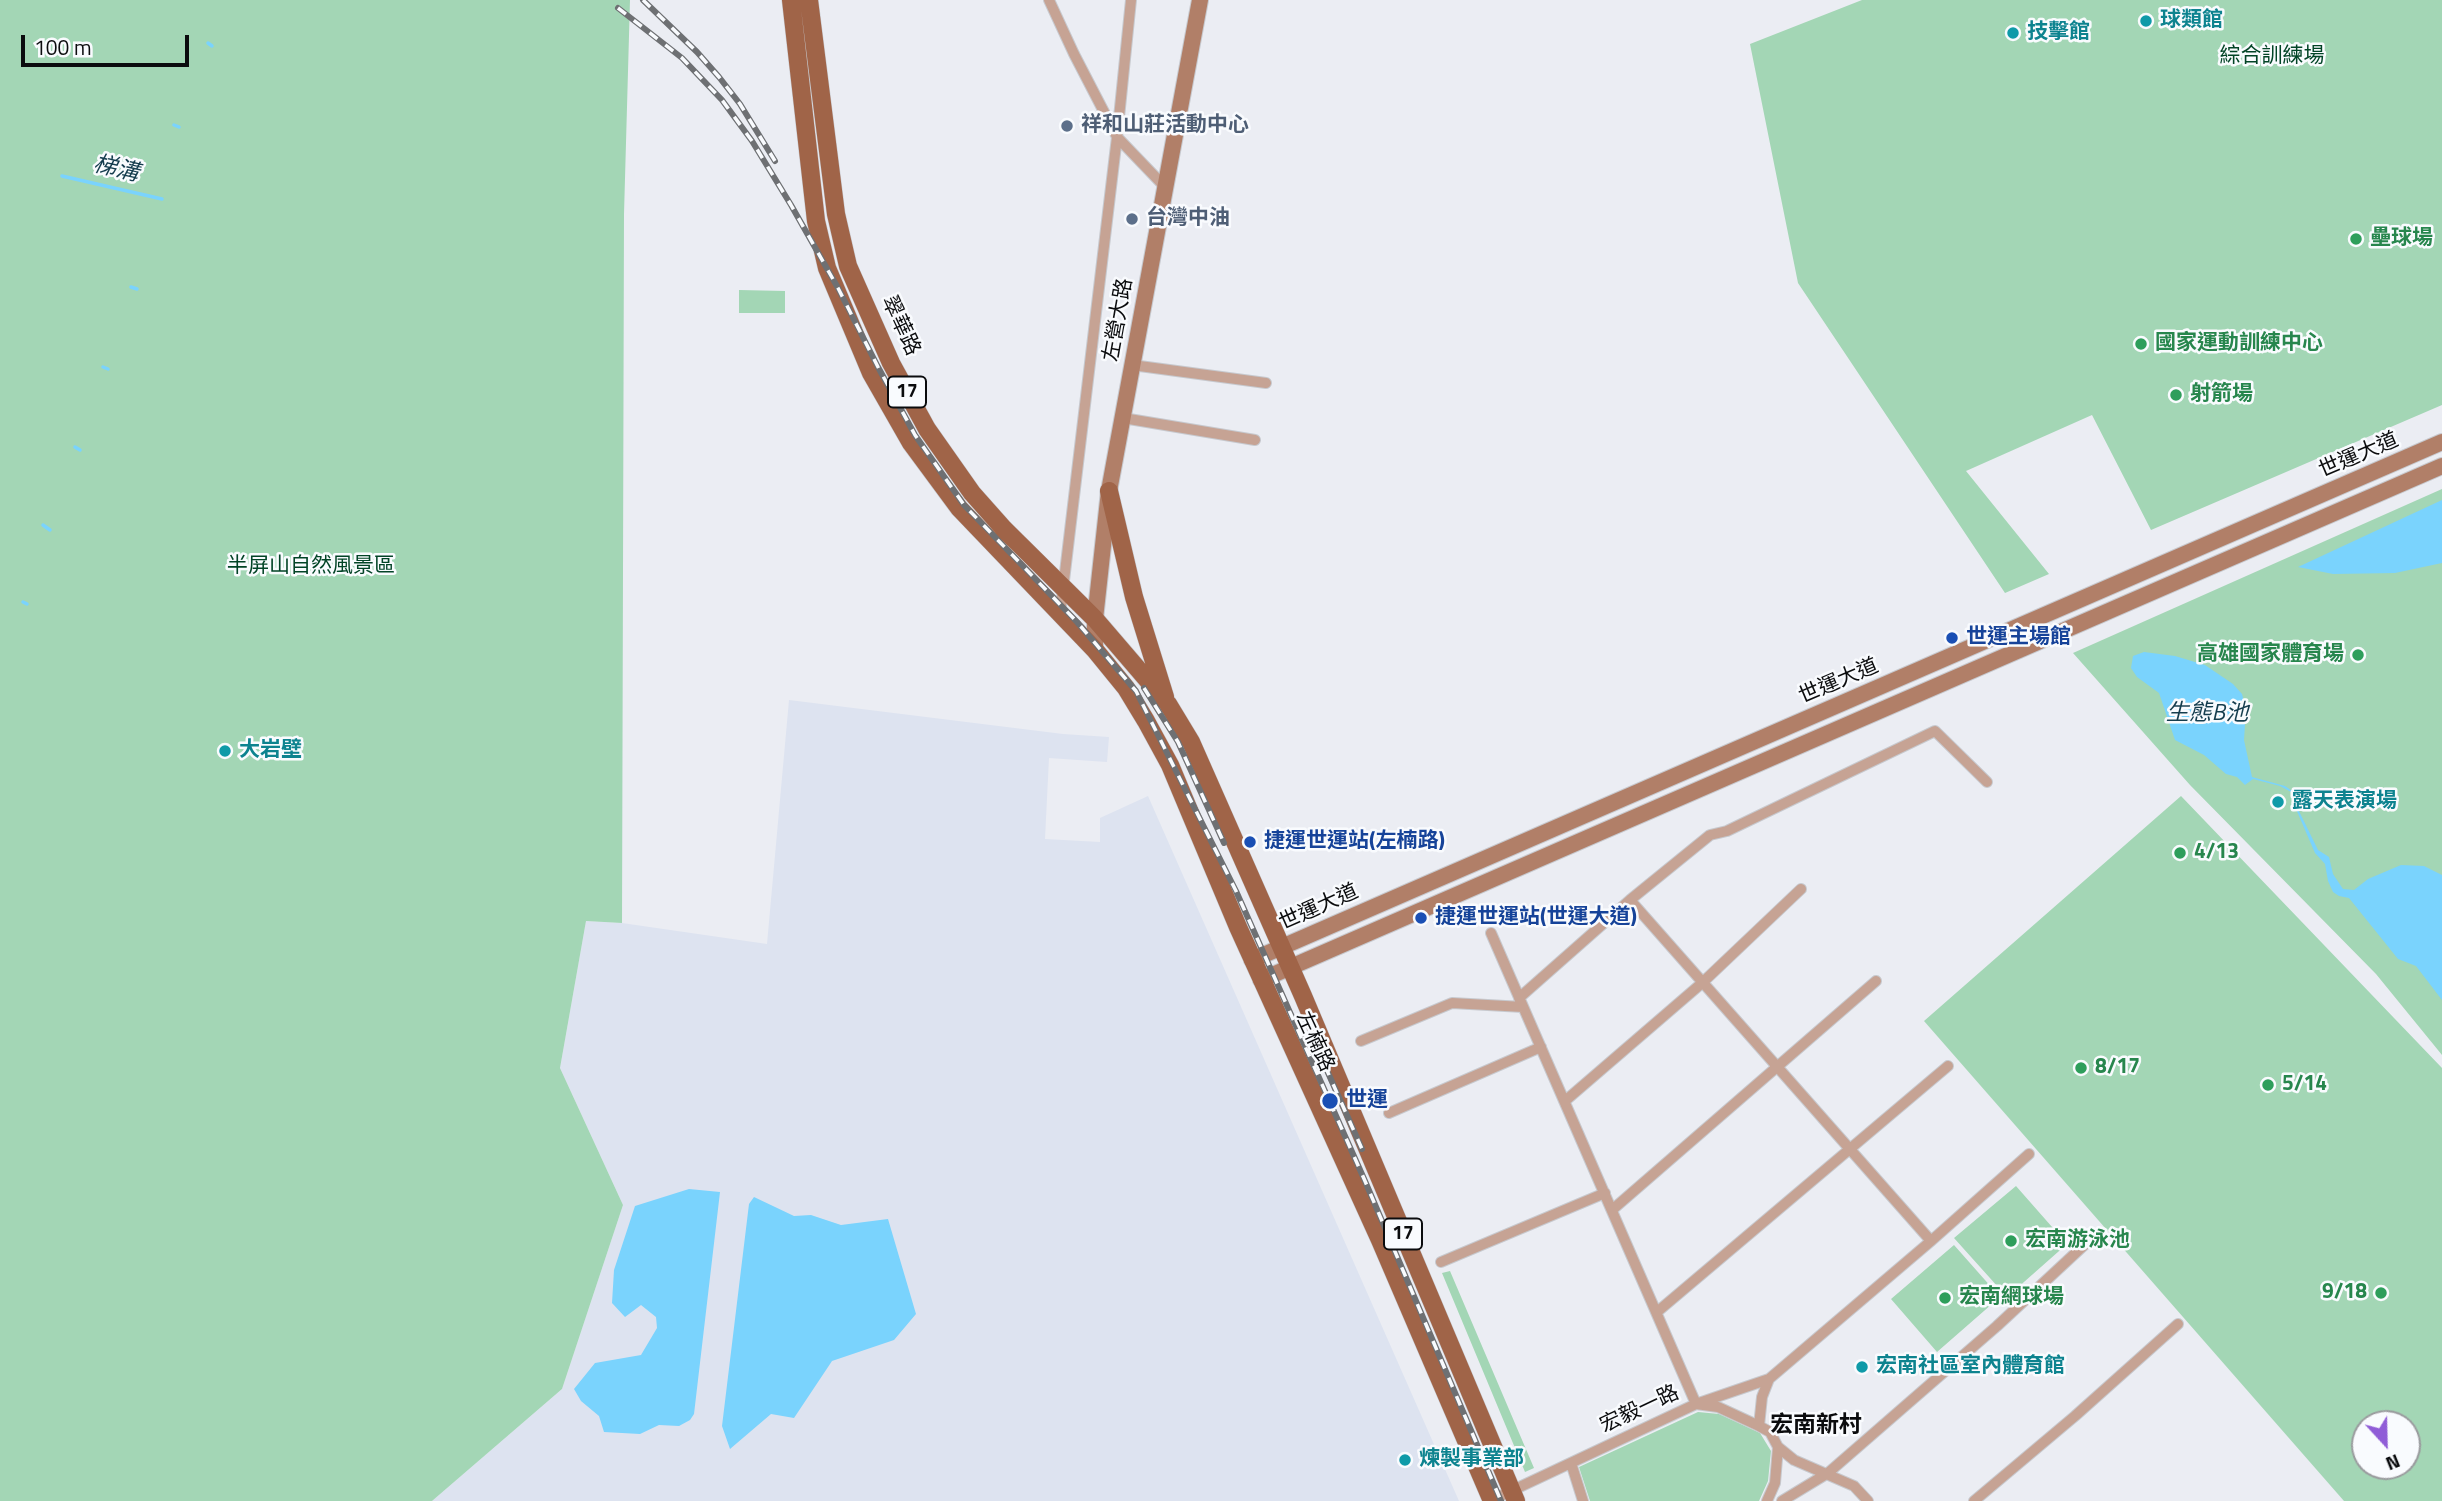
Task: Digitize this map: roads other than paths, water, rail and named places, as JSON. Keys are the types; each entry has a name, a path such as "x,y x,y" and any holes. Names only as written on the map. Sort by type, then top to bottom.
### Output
{"main road":[{"name":"翠華路","path":"791,0 816,221 827,268 871,373 911,443 959,508 1095,650"},
{"name":"翠華路","path":"809,0 835,214 848,266 891,363 927,429 972,493 1004,529 1095,619 1168,704"},
{"path":"1110,491 1134,597 1168,704"},
{"name":"左楠路","path":"1095,650 1126,688 1170,765 1252,960 1380,1240 1492,1500"},
{"name":"左楠路","path":"1168,704 1191,742 1290,967 1514,1496"}],"street":[{"path":"1049,0 1118,137 1165,187"},
{"path":"1060,614 1118,137 1131,0"},
{"name":"左營大路","path":"1095,650 1095,619 1110,491 1200,0"},
{"path":"1132,365 1266,383"},
{"path":"1122,418 1255,440"},
{"name":"世運大道","path":"1252,960 2442,442"},
{"name":"世運大道","path":"1261,980 2442,466"},
{"path":"1361,1041 1452,1003 1521,1003 1630,900 1710,835 1727,831 1935,731 1987,782"},
{"path":"1565,1101 1702,983 1801,889"},
{"path":"1630,900 1931,1241"},
{"path":"1491,933 1696,1404 1769,1379 2029,1154"},
{"path":"1612,1210 1876,981"},
{"path":"1389,1113 1541,1047"},
{"path":"1657,1312 1948,1066"},
{"path":"1441,1262 1605,1193"},
{"path":"1782,1501 1828,1474 1997,1326 2096,1234"},
{"path":"1974,1501 2178,1324"},
{"path":"1759,1426 1762,1397 1769,1379"},
{"name":"宏毅一路","path":"1492,1500 1514,1496 1571,1463 1696,1404 1718,1407 1770,1432 1778,1447 1794,1460 1854,1486 1868,1501"},
{"path":"1766,1501 1775,1483 1778,1447"},
{"path":"1571,1463 1583,1501"}],"water":[{"path":"2442,500 2442,563 2395,573 2333,574 2298,567"},
{"name":"生態B池","path":"2144,652 2175,656 2205,665 2233,684 2242,694 2246,709 2244,740 2252,777 2285,786 2295,793 2296,805 2318,850 2329,857 2333,874 2343,889 2354,890 2368,879 2401,865 2424,866 2442,875 2442,1000 2416,966 2398,959 2349,898 2333,892 2325,864 2315,853 2296,809 2293,793 2280,786 2253,779 2245,785 2237,777 2226,774 2204,755 2175,740 2159,693 2137,677 2131,668 2133,656"},
{"path":"689,1189 720,1192 694,1414 690,1420 679,1426 659,1425 640,1434 604,1432 599,1416 581,1401 574,1389 595,1363 641,1355 657,1328 656,1317 641,1305 625,1317 612,1303 614,1270 635,1206"},
{"path":"754,1197 794,1216 811,1215 841,1225 888,1219 916,1314 894,1340 832,1361 794,1418 771,1414 730,1449 722,1426 749,1204"}],"waterway":[{"path":"208,43 212,46"},
{"path":"174,125 179,127"},
{"name":"梯溝","path":"62,176 162,199"},
{"path":"131,287 137,289"},
{"path":"103,367 108,369"},
{"path":"75,447 80,450"},
{"path":"43,525 50,530"},
{"path":"23,602 27,604"}],"railway":[{"path":"643,0 719,77 740,104 775,161"},
{"path":"618,8 682,58 722,100 752,141 791,205 915,435 964,505 1077,622 1136,691 1236,891 1365,1181 1501,1501"},
{"path":"1144,688 1178,742 1224,843"},
{"path":"1325,1066 1362,1149"}],"place":[{"name":"球類館","path":"2146,21"},
{"name":"技擊館","path":"2013,33"},
{"name":"祥和山莊活動中心","path":"1067,126"},
{"name":"台灣中油","path":"1132,219"},
{"name":"壘球場","path":"2356,239"},
{"name":"國家運動訓練中心","path":"2141,344"},
{"name":"射箭場","path":"2176,395"},
{"name":"世運主場館","path":"1952,638"},
{"name":"高雄國家體育場","path":"2358,655"},
{"name":"大岩壁","path":"225,751"},
{"name":"露天表演場","path":"2278,802"},
{"name":"捷運世運站(左楠路)","path":"1250,842"},
{"name":"4/13","path":"2180,853"},
{"name":"捷運世運站(世運大道)","path":"1421,918"},
{"name":"8/17","path":"2081,1068"},
{"name":"5/14","path":"2268,1085"},
{"name":"世運","path":"1330,1101"},
{"name":"宏南游泳池","path":"2011,1241"},
{"name":"9/18","path":"2381,1293"},
{"name":"宏南網球場","path":"1945,1298"},
{"name":"宏南社區室內體育館","path":"1862,1367"},
{"name":"煉製事業部","path":"1405,1460"}],"district":[{"name":"宏南新村","path":"1816,1426"}],"park label":[{"name":"綜合訓練場","path":"2272,57"},
{"name":"半屏山自然風景區","path":"311,567"}]}
